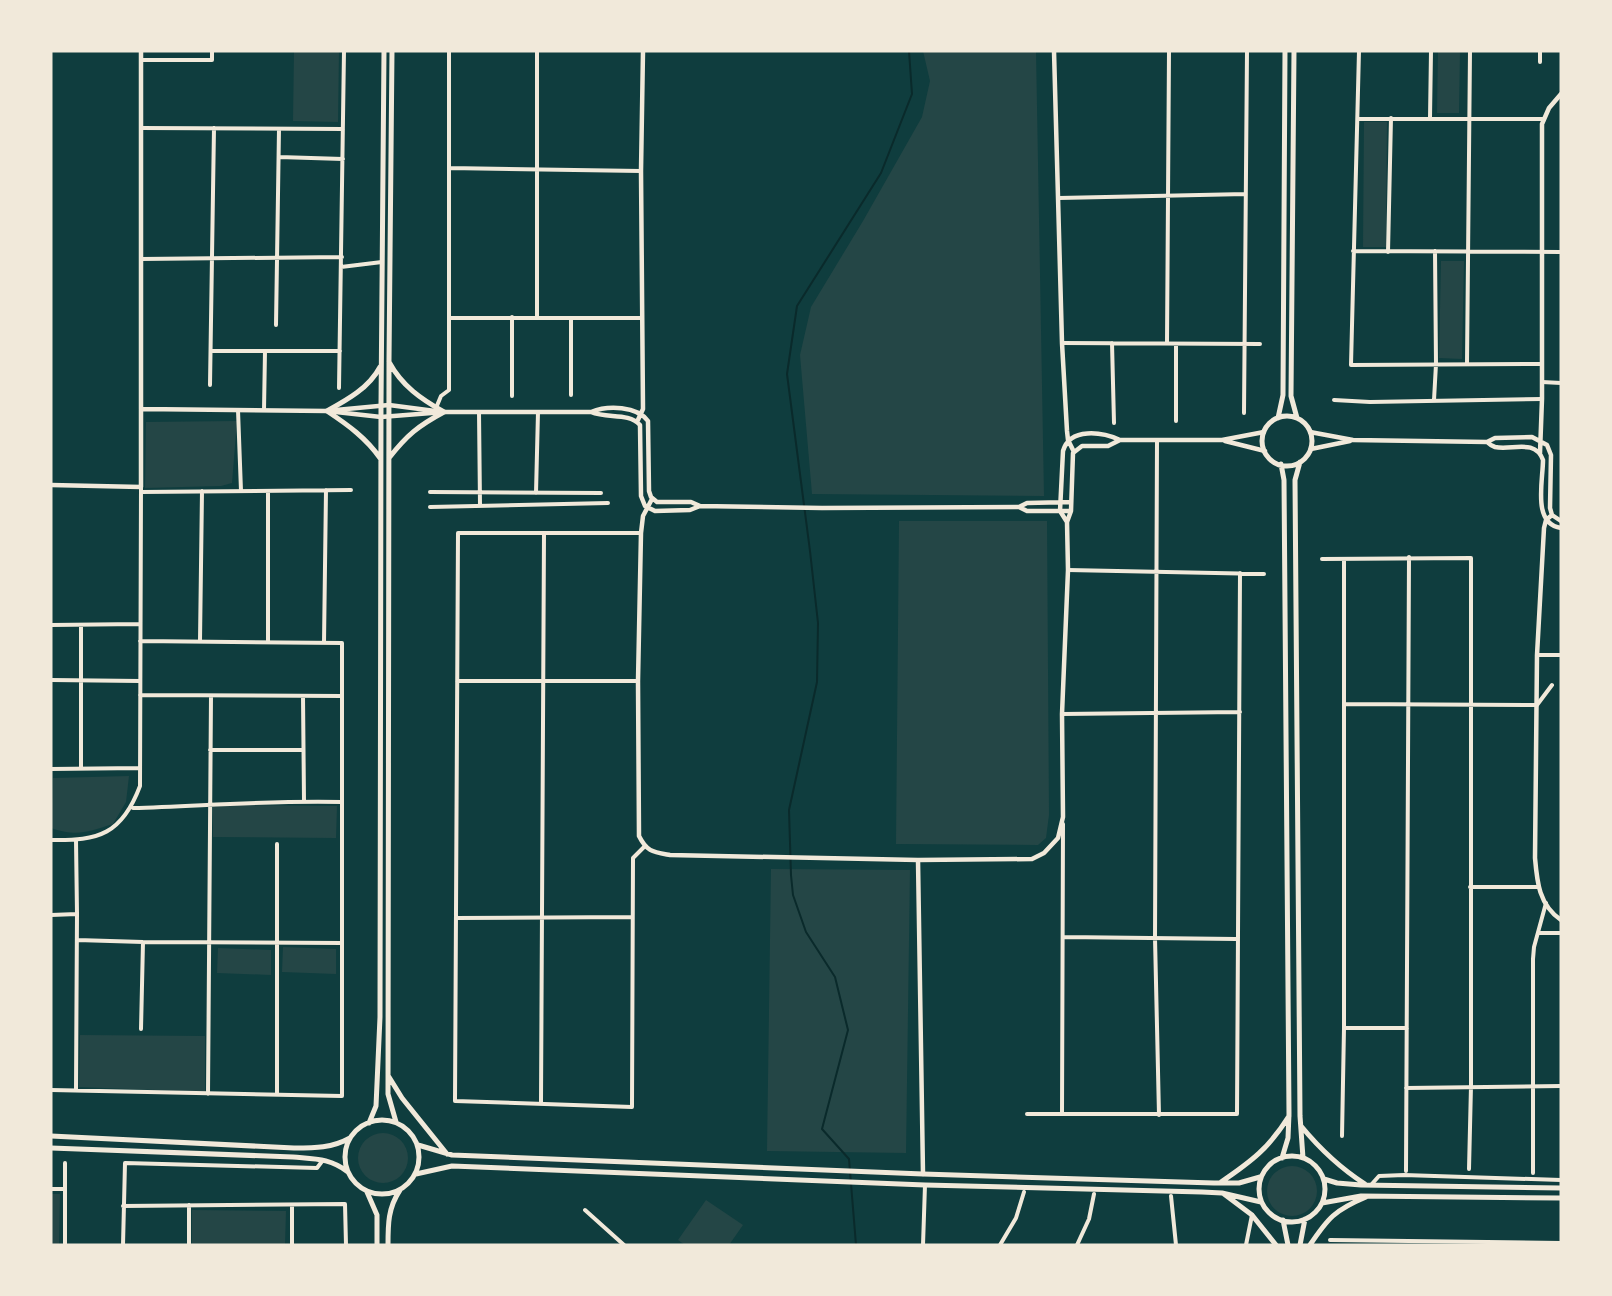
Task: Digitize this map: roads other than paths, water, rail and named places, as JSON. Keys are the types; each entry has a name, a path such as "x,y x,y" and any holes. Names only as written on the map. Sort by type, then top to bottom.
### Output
{"main road":[{"path":"369,1123 376,1106 380,1017 384,51"},
{"path":"392,51 389,360 388,1094 396,1122"},
{"path":"1278,418 1283,395 1285,51"},
{"path":"1294,51 1291,396 1297,418"},
{"path":"389,360 397,376 410,390 444,412"},
{"path":"381,365 367,383 350,398 327,411 364,438 381,460"},
{"path":"389,458 407,436 444,412"},
{"path":"1286,416 1297,418 1307,426 1312,440 1311,449 1300,462 1288,466 1281,464 1270,459 1264,451 1262,442 1264,432 1269,424 1278,418 1286,416"},
{"path":"1300,462 1295,480 1303,1158"},
{"path":"1281,464 1284,480 1289,1114 1288,1138 1282,1158"},
{"path":"388,1076 402,1098 447,1154"},
{"path":"1220,1183 1257,1157 1276,1138 1289,1114"},
{"path":"51,1136 324,1148 339,1145 369,1123 387,1120 396,1122 410,1132 418,1145 419,1161 416,1174 401,1189 392,1193 375,1194 367,1191 348,1172 345,1153 350,1138"},
{"path":"1301,1126 1319,1148 1350,1174 1368,1185"},
{"path":"418,1145 447,1154 922,1174 1220,1183 1239,1183 1260,1177 1282,1158 1303,1158 1320,1171 1324,1179 1325,1193 1322,1203 1315,1213 1305,1220 1297,1222 1284,1220 1269,1212 1261,1202 1260,1177"},
{"path":"51,1148 323,1159 337,1164 348,1172"},
{"path":"416,1174 452,1166 925,1185 1222,1193 1261,1202"},
{"path":"1324,1179 1337,1183 1368,1185 1561,1188"},
{"path":"388,1245 390,1209 401,1189"},
{"path":"367,1191 377,1215 377,1245"},
{"path":"1222,1193 1252,1215 1276,1245"},
{"path":"1322,1203 1344,1198 1367,1197 1561,1198"},
{"path":"1310,1245 1322,1227 1342,1207 1367,1197"},
{"path":"1284,1220 1288,1245"},
{"path":"1300,1245 1305,1220"}],"street":[{"path":"51,840 95,837 116,826 132,807 140,786 141,51"},
{"path":"141,60 212,60 212,51"},
{"path":"339,388 344,51"},
{"path":"436,408 441,396 449,390 449,51"},
{"path":"537,51 537,317"},
{"path":"637,422 642,414 641,171 644,51"},
{"path":"1054,51 1062,343 1068,440 1074,452 1071,511 1067,522 1068,570 1062,714 1064,937 1062,1114"},
{"path":"1167,344 1168,51"},
{"path":"1244,413 1247,51"},
{"path":"1359,51 1351,365 1542,364"},
{"path":"1430,118 1431,51"},
{"path":"1467,364 1470,51"},
{"path":"1539,62 1540,51"},
{"path":"1561,94 1549,108 1542,124 1540,453 1543,459 1542,511 1552,526 1561,528"},
{"path":"1388,252 1391,118"},
{"path":"1358,119 1544,119"},
{"path":"141,128 343,129"},
{"path":"210,385 214,128"},
{"path":"276,325 279,129"},
{"path":"279,157 343,159"},
{"path":"449,168 641,171"},
{"path":"1059,198 1246,194"},
{"path":"1353,251 1561,252"},
{"path":"1434,400 1435,251"},
{"path":"141,259 342,257"},
{"path":"342,267 382,262"},
{"path":"512,317 512,396"},
{"path":"449,318 642,318"},
{"path":"570,395 571,318"},
{"path":"1062,343 1260,344"},
{"path":"1112,343 1114,423"},
{"path":"1176,344 1176,421"},
{"path":"211,351 340,351"},
{"path":"264,410 265,351"},
{"path":"1542,382 1561,383"},
{"path":"1334,400 1542,399"},
{"path":"327,411 389,405 444,412"},
{"path":"141,409 327,411 381,417 444,412 591,412 602,408 634,410 642,414 650,427 649,491 652,499 659,502 691,502 700,506 780,508 1019,507 1027,503 1071,502"},
{"path":"238,410 241,491"},
{"path":"479,412 480,505"},
{"path":"536,493 538,412"},
{"path":"591,412 601,416 628,417 641,427 641,496 647,507 655,511 690,510 700,506"},
{"path":"1222,441 1264,432"},
{"path":"1310,432 1353,440 1487,442 1495,438 1532,437 1541,441 1550,451 1550,508 1552,515 1561,521"},
{"path":"1067,522 1060,511 1063,451 1068,440 1077,435 1108,435 1120,440 1222,441 1264,451"},
{"path":"1074,452 1082,446 1108,446 1120,440"},
{"path":"1157,440 1155,938 1159,1115"},
{"path":"1311,449 1353,440"},
{"path":"1487,442 1496,447 1530,447 1540,453"},
{"path":"51,485 202,491 351,490"},
{"path":"324,643 326,490"},
{"path":"200,641 202,491"},
{"path":"268,491 268,642"},
{"path":"430,492 601,493"},
{"path":"652,499 643,516 641,533 638,681 639,836 644,847 654,852 670,855 918,860 1032,859 1044,853 1058,838 1063,817"},
{"path":"430,507 608,503"},
{"path":"1019,507 1027,511 1071,511"},
{"path":"1552,515 1546,520 1537,655 1535,858 1538,887 1546,903 1561,920"},
{"path":"641,533 458,533 455,1101 632,1107 633,858 644,847"},
{"path":"541,1103 544,533"},
{"path":"1406,1171 1409,557"},
{"path":"1322,559 1471,558 1469,1169"},
{"path":"1342,1136 1344,559"},
{"path":"1068,570 1157,570 1264,574"},
{"path":"1027,1114 1237,1114 1236,939 1240,573"},
{"path":"51,626 140,624"},
{"path":"81,625 81,769"},
{"path":"51,1089 342,1096 342,643 140,640"},
{"path":"1537,655 1561,655"},
{"path":"51,680 140,681"},
{"path":"457,681 638,681"},
{"path":"1537,705 1552,685"},
{"path":"140,696 342,696"},
{"path":"208,1094 211,696"},
{"path":"303,696 304,801"},
{"path":"1344,704 1537,705"},
{"path":"1062,714 1240,712"},
{"path":"210,750 303,750"},
{"path":"51,769 140,768"},
{"path":"132,807 304,801 342,802"},
{"path":"76,840 76,1090"},
{"path":"277,844 277,1095"},
{"path":"918,860 922,1174"},
{"path":"1470,887 1538,887"},
{"path":"1533,1173 1533,959 1546,903"},
{"path":"51,915 77,914"},
{"path":"456,918 632,917"},
{"path":"1538,933 1561,933"},
{"path":"1064,937 1236,939"},
{"path":"77,940 342,943"},
{"path":"141,1029 143,942"},
{"path":"1344,1028 1407,1028"},
{"path":"1406,1088 1561,1086"},
{"path":"123,1245 125,1163 317,1168 323,1159"},
{"path":"65,1163 65,1245"},
{"path":"1368,1185 1379,1176 1561,1180"},
{"path":"923,1245 925,1185"},
{"path":"51,1189 65,1189"},
{"path":"1000,1245 1016,1218 1024,1192"},
{"path":"1077,1245 1089,1219 1094,1194"},
{"path":"1171,1196 1176,1245"},
{"path":"123,1206 345,1204 346,1245"},
{"path":"189,1205 189,1245"},
{"path":"292,1206 292,1245"},
{"path":"585,1210 624,1245"},
{"path":"1245,1245 1252,1215"},
{"path":"1330,1240 1561,1243"}],"waterway":[{"path":"856,1245 849,1159 822,1129 848,1030 835,977 806,932 793,895 791,875 789,810 817,682 818,623 787,374 797,306 881,173 912,94 909,51"}]}
